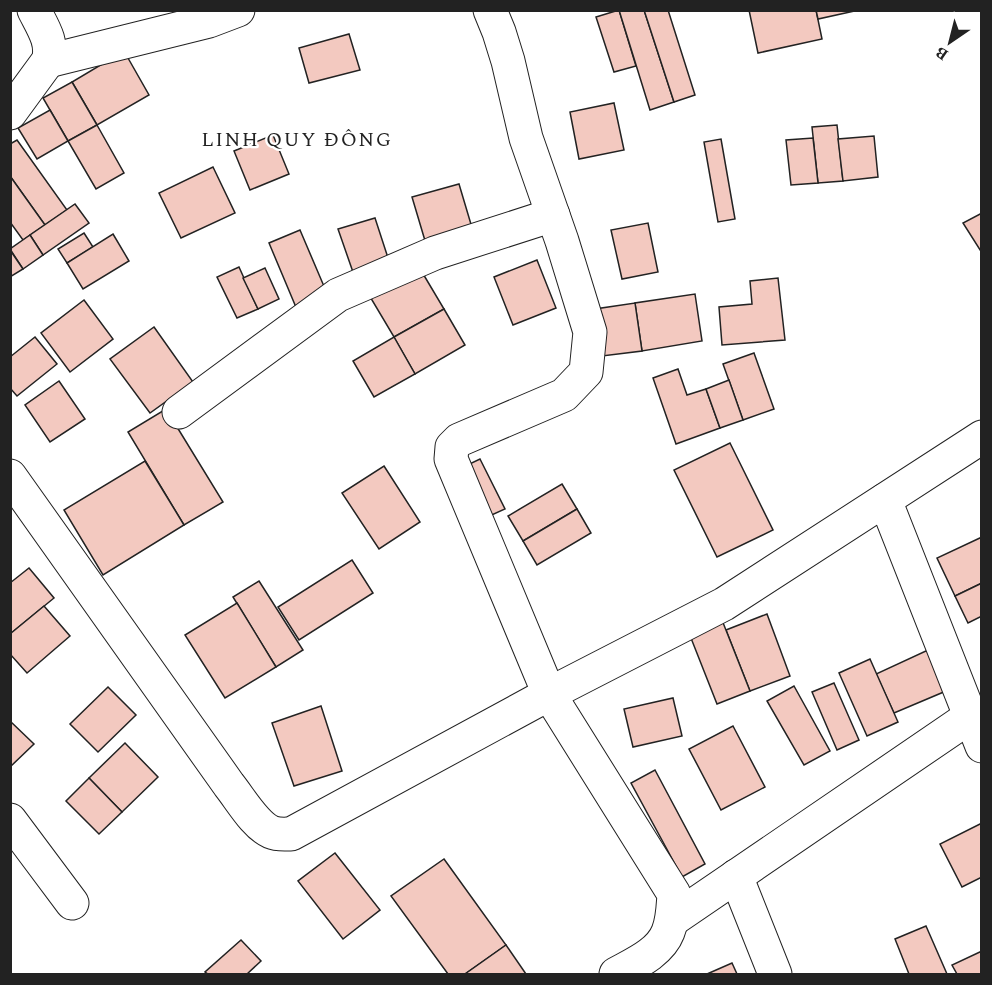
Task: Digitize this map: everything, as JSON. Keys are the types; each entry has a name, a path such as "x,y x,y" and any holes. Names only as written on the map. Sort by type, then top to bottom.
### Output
{"street":[{"path":"10,113 48,61 51,48 34,10"},
{"path":"48,61 209,21 238,10"},
{"path":"490,10 499,32 526,138 553,214 590,332 586,372 564,395 459,440 452,447 451,459 549,694 674,894 672,920 667,935 655,950 616,975"},
{"path":"179,412 338,295 435,253 553,214"},
{"path":"10,476 229,785 260,825 280,835 291,834 549,694 724,604 981,437"},
{"path":"672,920 736,876 976,731 885,500"},
{"path":"10,820 72,903"},
{"path":"736,876 775,975"}],"building":[{"path":"619,10 636,66 614,72 596,17"},
{"path":"619,10 644,10 674,102 650,110"},
{"path":"644,10 668,10 695,95 674,102"},
{"path":"749,10 816,10 822,39 758,53"},
{"path":"816,10 859,10 818,19"},
{"path":"349,34 360,70 309,83 299,48"},
{"path":"124,51 149,95 97,125 72,82"},
{"path":"72,82 97,125 68,141 43,98"},
{"path":"614,103 624,150 579,159 570,112"},
{"path":"50,110 68,141 37,159 18,128"},
{"path":"97,125 124,173 96,189 68,141"},
{"path":"837,125 843,181 818,183 812,127"},
{"path":"273,135 289,174 250,190 234,151"},
{"path":"874,136 878,177 843,181 838,139"},
{"path":"813,138 818,183 791,185 786,140"},
{"path":"721,139 735,219 718,222 704,142"},
{"path":"17,140 67,210 45,225 10,176 10,144"},
{"path":"213,167 235,213 181,238 159,193"},
{"path":"10,176 45,225 23,240 10,222"},
{"path":"459,184 473,231 426,244 412,197"},
{"path":"75,204 89,223 43,255 30,235"},
{"path":"982,213 982,253 963,223"},
{"path":"375,218 390,264 354,275 338,229"},
{"path":"648,223 658,272 622,279 611,230"},
{"path":"300,230 329,298 298,312 269,243"},
{"path":"84,233 93,247 67,263 58,249"},
{"path":"113,234 129,261 83,289 67,263"},
{"path":"30,235 43,255 23,269 10,249"},
{"path":"10,250 23,269 10,277"},
{"path":"537,260 556,308 513,325 494,277"},
{"path":"239,267 258,309 237,318 217,277"},
{"path":"419,267 444,309 394,337 369,295"},
{"path":"265,268 279,299 258,309 243,278"},
{"path":"778,278 785,340 722,345 719,307 752,304 750,281"},
{"path":"695,294 702,341 642,351 635,303"},
{"path":"84,300 113,339 70,372 41,333"},
{"path":"635,303 642,351 602,356 595,309"},
{"path":"444,309 465,345 415,374 394,337"},
{"path":"154,327 193,382 150,413 110,359"},
{"path":"35,337 57,364 17,396 10,388 10,357"},
{"path":"394,337 415,374 374,397 353,361"},
{"path":"754,353 774,409 743,420 723,364"},
{"path":"678,369 687,395 706,389 720,428 676,444 653,378"},
{"path":"729,380 743,420 720,428 706,389"},
{"path":"59,381 85,419 50,442 25,405"},
{"path":"166,409 223,502 184,525 128,432"},
{"path":"730,443 773,530 717,557 674,470"},
{"path":"480,459 505,509 485,518 461,468"},
{"path":"145,461 184,525 103,575 64,510"},
{"path":"384,466 420,522 379,549 342,493"},
{"path":"562,484 577,509 523,541 508,516"},
{"path":"577,509 591,533 537,565 523,541"},
{"path":"982,537 982,583 955,596 937,558"},
{"path":"352,560 373,593 299,640 278,607"},
{"path":"29,568 54,598 10,634 10,583"},
{"path":"259,581 303,650 276,667 233,597"},
{"path":"982,583 982,616 968,623 955,596"},
{"path":"237,603 276,667 225,698 185,635"},
{"path":"44,606 70,636 27,673 10,654 10,634"},
{"path":"767,614 790,676 750,691 726,630"},
{"path":"720,615 750,691 717,704 687,628"},
{"path":"928,650 946,691 894,713 876,674"},
{"path":"870,659 898,722 867,736 839,673"},
{"path":"834,683 859,740 837,750 812,692"},
{"path":"794,686 830,751 804,765 767,701"},
{"path":"108,687 136,715 98,752 70,724"},
{"path":"673,698 682,736 633,747 624,709"},
{"path":"321,706 342,771 294,786 272,723"},
{"path":"10,721 34,744 10,767"},
{"path":"733,726 765,787 721,810 689,749"},
{"path":"125,743 158,777 122,812 89,778"},
{"path":"655,770 705,864 682,877 631,783"},
{"path":"89,778 122,812 99,834 66,801"},
{"path":"982,823 982,877 962,887 940,844"},
{"path":"335,853 380,910 343,939 298,881"},
{"path":"444,859 506,945 465,974 448,974 391,896"},
{"path":"926,926 947,974 909,974 895,939"},
{"path":"241,940 261,961 247,974 208,974 205,972"},
{"path":"506,945 526,974 465,974"},
{"path":"982,951 982,974 957,974 952,965"},
{"path":"732,963 737,974 707,974"}],"district":[{"name":"LINH QUY ĐÔNG","path":"297,139"}]}
